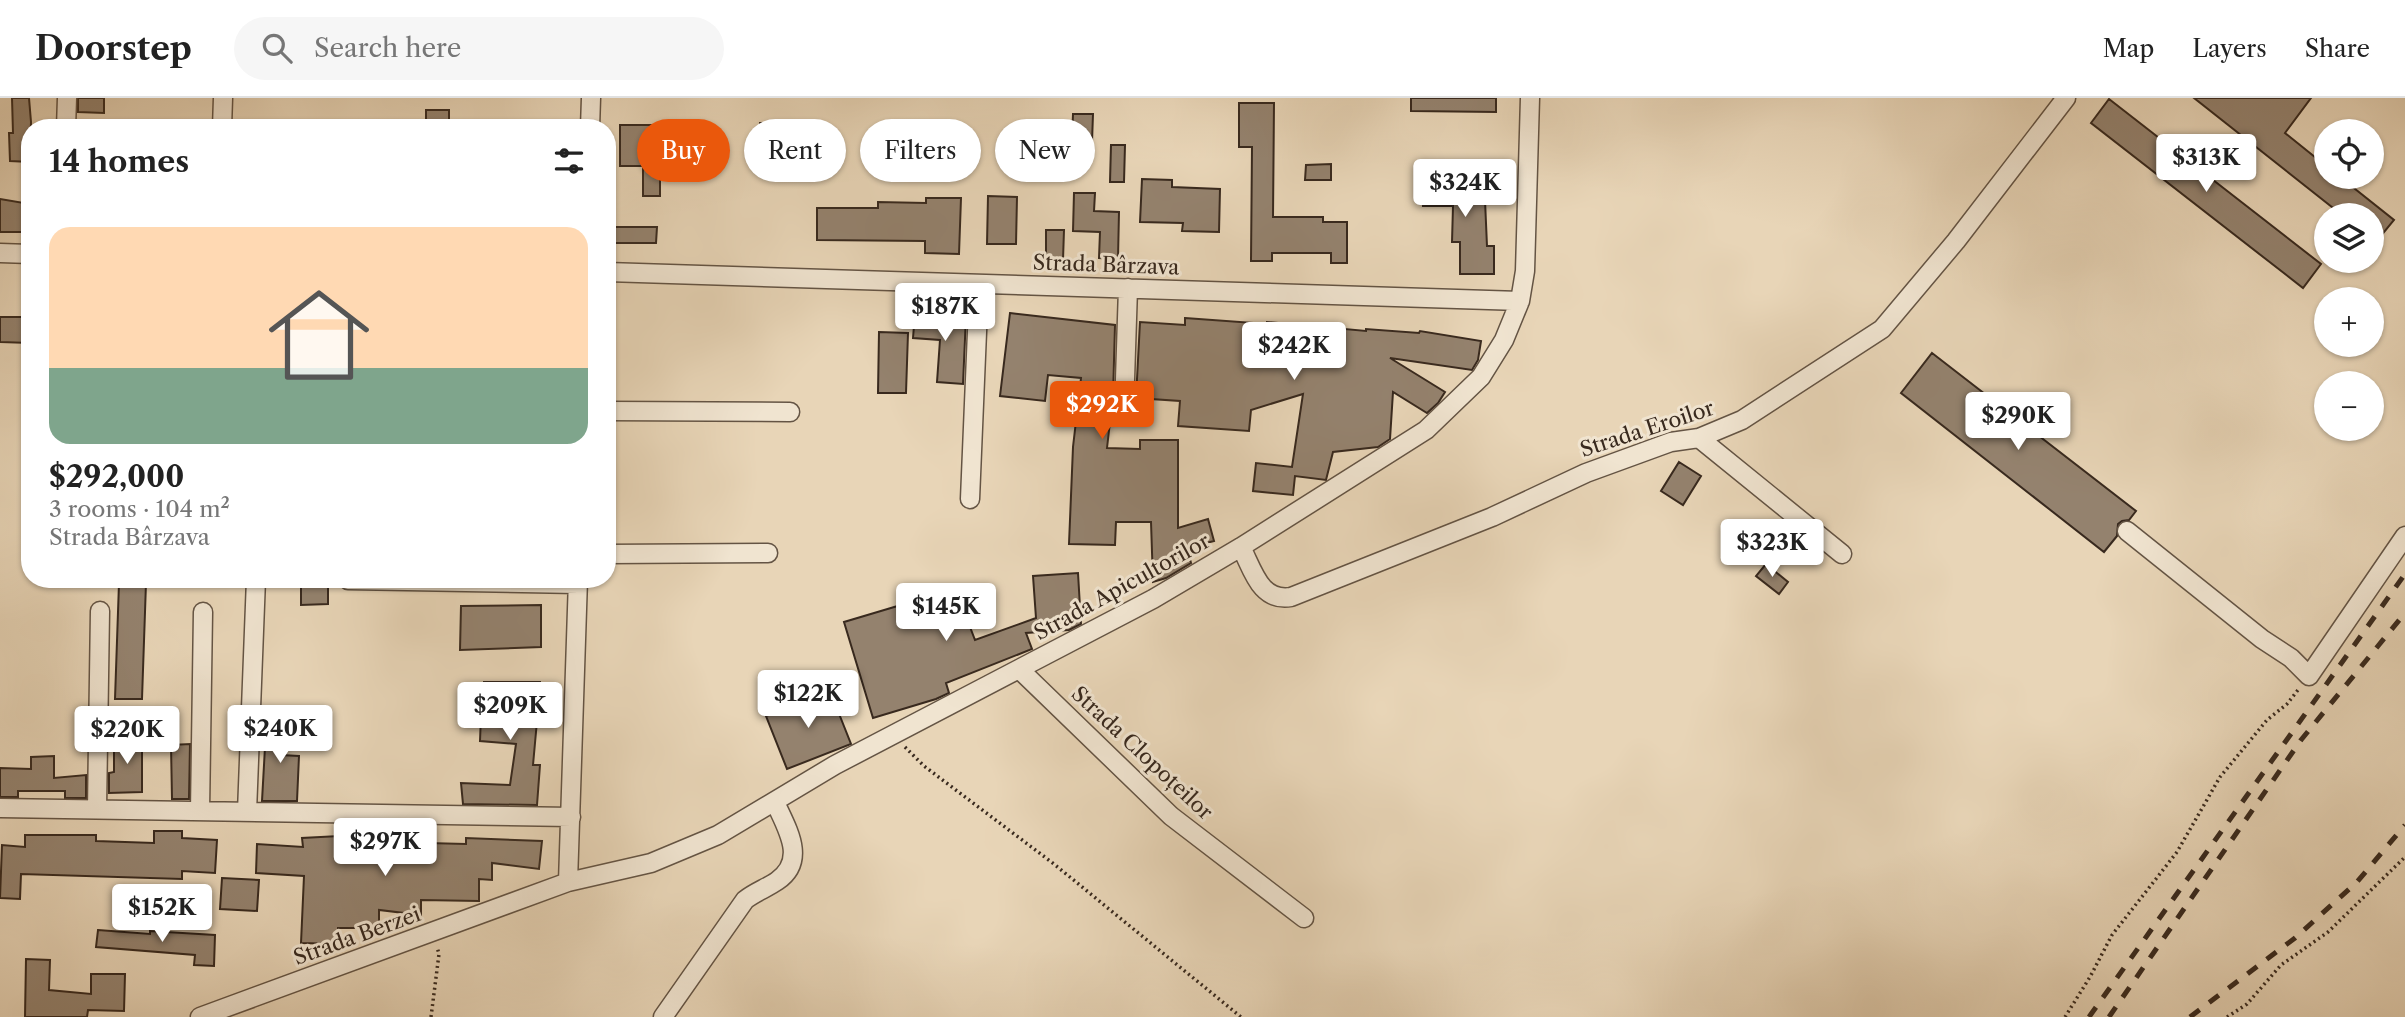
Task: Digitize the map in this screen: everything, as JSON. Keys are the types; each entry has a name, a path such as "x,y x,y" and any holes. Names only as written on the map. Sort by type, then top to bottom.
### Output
{"street":[{"path":"66,119 67,98"},
{"path":"222,119 223,98"},
{"path":"590,119 591,98"},
{"name":"Strada Apicultorilor","path":"568,883 651,863 718,835 835,765 1153,599 1241,547 1426,430 1481,377 1504,340 1520,301 1525,271 1530,98"},
{"name":"Strada Eroilor","path":"1241,547 1264,590 1279,599 1291,597 1492,517 1586,473 1671,442 1699,438 1742,420 1882,329 1928,277 2066,98"},
{"path":"0,253 21,254"},
{"name":"Strada Bârzava","path":"616,272 1520,301"},
{"path":"970,499 979,284"},
{"path":"1124,410 1128,288"},
{"path":"616,411 790,412"},
{"path":"1699,438 1842,554"},
{"path":"2127,531 2262,639 2291,658 2309,676 2405,536"},
{"path":"616,554 768,553"},
{"path":"247,812 256,588"},
{"path":"568,883 578,588"},
{"path":"97,809 100,611"},
{"path":"200,811 203,612"},
{"name":"Strada Clopoțeilor","path":"1018,669 1171,816 1304,918"},
{"path":"663,1017 745,901 758,890 778,880 788,870 794,843 775,802"},
{"path":"0,808 571,817"},
{"name":"Strada Berzei","path":"200,1017 568,883"}],"path":[{"path":"2066,1017 2091,977 2112,935 2177,852 2220,777 2267,720 2287,704 2309,676"},
{"path":"893,735 925,765 1054,864 1241,1017"},
{"path":"2227,1017 2247,1004 2281,965 2328,932 2405,857"},
{"path":"432,933 439,954 432,1017"}],"building":[{"path":"12,98 29,98 31,119 21,119 21,162 10,161 9,133 13,133"},
{"path":"78,98 104,98 104,113 78,112"},
{"path":"1411,98 1496,98 1496,112 1411,111"},
{"path":"2194,98 2311,98 2285,133 2314,156 2314,189 2355,189 2373,203 2327,203"},
{"path":"2109,99 2314,259 2314,273 2303,288 2091,123"},
{"path":"1239,103 1274,103 1273,217 1323,217 1323,222 1347,222 1347,263 1331,263 1331,253 1272,253 1272,261 1251,261 1252,147 1239,147"},
{"path":"426,110 449,110 449,119 426,119"},
{"path":"1073,114 1093,114 1093,119 1073,119"},
{"path":"620,125 637,125 637,166 620,166"},
{"path":"1111,145 1125,145 1124,182 1110,182"},
{"path":"1331,164 1331,180 1305,180 1306,165"},
{"path":"1484,177 1487,246 1494,246 1494,274 1460,274 1460,242 1452,242 1453,206 1423,206 1424,179"},
{"path":"1142,179 1172,180 1172,187 1220,189 1219,232 1182,231 1183,223 1140,222"},
{"path":"643,182 660,182 660,196 643,196"},
{"path":"1074,193 1095,193 1094,211 1119,212 1118,259 1099,258 1100,232 1073,231"},
{"path":"988,196 1017,197 1016,244 987,244"},
{"path":"926,198 961,198 959,254 925,253 925,241 817,240 817,208 878,208 878,202 926,203"},
{"path":"0,199 21,202 21,232 0,232"},
{"path":"2384,212 2394,220 2384,232"},
{"path":"616,227 657,227 656,243 616,243"},
{"path":"1046,230 1064,230 1063,260 1046,259"},
{"path":"915,313 966,316 963,384 937,382 940,340 913,338"},
{"path":"1010,313 1115,325 1113,396 1107,448 1140,449 1140,440 1178,440 1178,528 1208,519 1214,541 1187,548 1191,563 1166,578 1153,582 1151,522 1116,522 1115,545 1069,544 1073,447 1081,378 1048,375 1045,401 1000,396"},
{"path":"0,317 21,317 21,343 0,342"},
{"path":"1185,318 1366,331 1420,331 1481,341 1478,360 1472,370 1390,358 1445,392 1438,403 1427,413 1393,392 1390,439 1378,447 1333,452 1326,480 1295,476 1293,495 1253,491 1256,463 1292,467 1303,394 1251,410 1249,431 1178,426 1180,401 1136,398 1140,322 1185,325"},
{"path":"879,332 908,333 906,393 878,393"},
{"path":"1932,353 2136,511 2129,520 2118,524 2117,536 2104,552 1901,393"},
{"path":"1679,462 1701,476 1683,505 1661,491"},
{"path":"1766,564 1788,582 1779,594 1756,576"},
{"path":"1078,573 1081,624 1069,630 1026,633 1032,649 946,683 949,693 936,699 873,718 844,622 921,599 923,606 957,593 975,640 1036,618 1033,576"},
{"path":"119,588 146,588 142,699 115,699"},
{"path":"301,588 328,588 328,604 301,605"},
{"path":"541,605 541,647 460,650 461,606"},
{"path":"484,682 540,682 540,710 533,765 540,765 537,805 463,804 461,783 510,785 516,744 480,741 481,715 484,715"},
{"path":"830,691 851,744 787,769 766,716"},
{"path":"274,713 291,717 281,755 299,756 297,801 262,801 265,747"},
{"path":"114,737 142,737 142,792 109,793 109,773 114,772"},
{"path":"190,744 189,799 172,799 171,745"},
{"path":"54,756 54,778 86,775 86,798 65,798 65,791 18,791 18,797 0,797 0,768 31,769 31,757"},
{"path":"154,831 182,831 182,838 217,840 215,873 182,871 182,879 21,874 20,899 0,898 2,845 25,847 25,835 96,835 96,841 154,843"},
{"path":"339,836 338,846 381,845 381,849 427,843 466,844 466,838 542,841 539,869 492,863 492,880 479,879 479,901 421,900 421,915 379,910 379,928 338,928 338,944 301,943 304,876 256,873 257,844 303,847 302,838"},
{"path":"222,878 259,880 257,911 220,909"},
{"path":"98,930 215,935 214,966 194,965 195,955 96,947"},
{"path":"26,959 50,960 49,990 91,994 91,974 125,974 124,1011 88,1010 87,1017 25,1017"}],"railway":[{"path":"2089,1017 2405,574"},
{"path":"2109,1017 2301,740 2405,613"},
{"path":"2190,1017 2295,938 2357,882 2405,825"}]}
